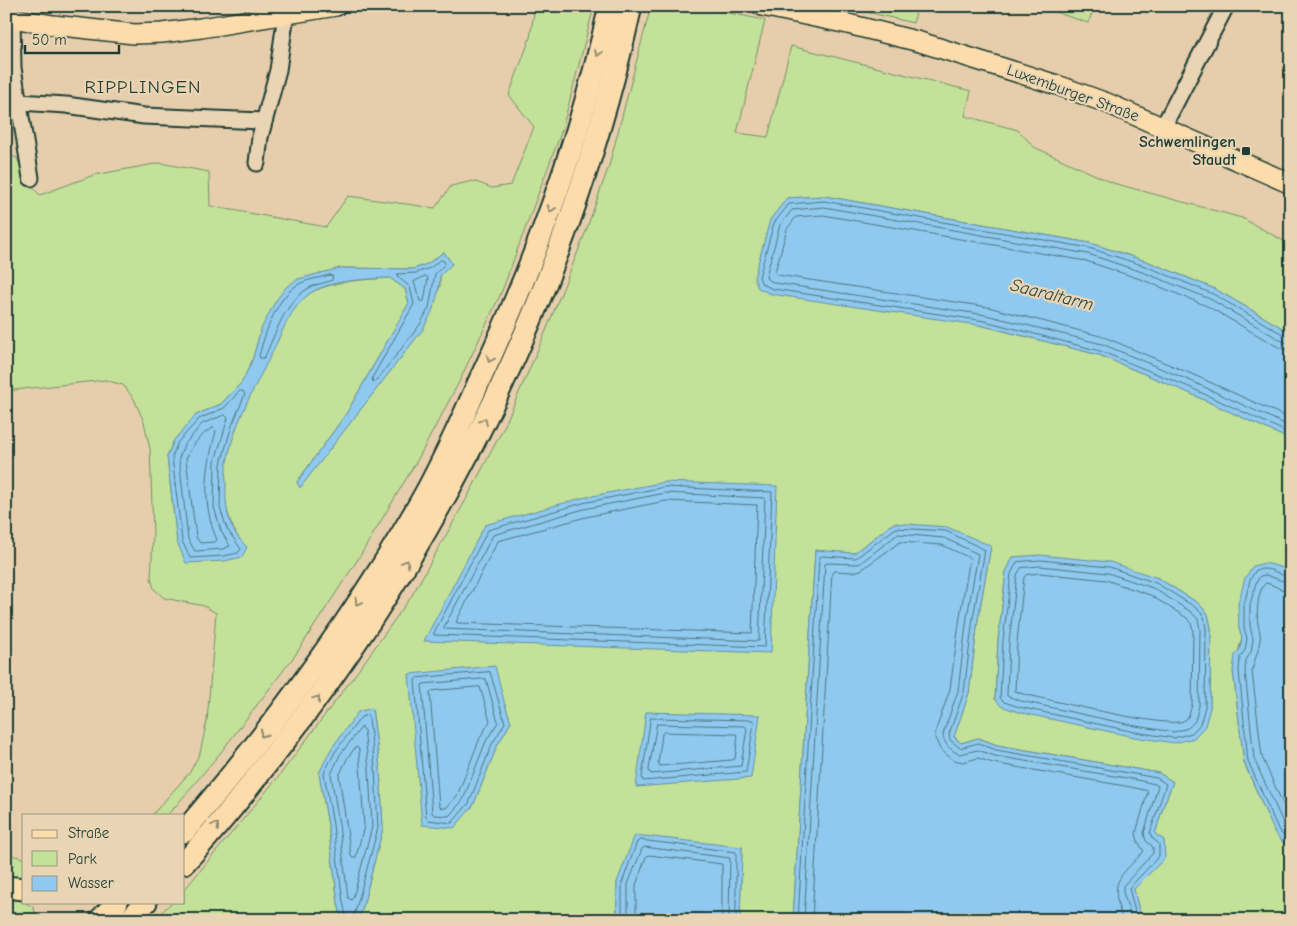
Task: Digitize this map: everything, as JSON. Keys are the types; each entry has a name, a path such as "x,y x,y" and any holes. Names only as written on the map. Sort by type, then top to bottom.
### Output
{"highway":[{"path":"187,826 236,770 301,686 346,622 421,502 501,335 533,258 564,172 584,107 610,6"},
{"path":"185,862 252,782 323,691 359,640 440,508 521,342 553,265 587,170 605,110 631,6"},
{"path":"6,887 22,889"},
{"path":"100,920 115,904"},
{"path":"129,920 144,904"}],"main road":[{"path":"9,17 62,26 134,34 191,29 336,6"},
{"name":"Luxemburger Straße","path":"762,6 848,24 920,42 1049,82 1107,103 1291,184"}],"street":[{"path":"1163,127 1226,6"},
{"path":"257,163 264,121 278,70 286,14"},
{"path":"9,17 13,68 31,178"},
{"path":"19,102 66,105 144,116 264,121"}],"green space":[{"path":"535,6 594,6 562,130 502,291 458,384 418,459 360,556 296,654 221,752 175,807 168,814 153,814 190,772 200,753 207,721 216,613 204,606 164,598 154,589 151,578 153,534 150,449 144,422 134,399 123,385 105,380 6,391 6,160 12,156 17,158 26,181 40,195 94,175 160,163 209,172 210,206 326,227 348,196 435,208 451,186 473,181 492,188 511,185 534,127 509,95 530,38","holes":["444,252 452,264 440,276 440,286 423,329 300,487 297,482 346,414 409,303 405,289 390,278 350,281 331,285 312,292 298,303 288,318 250,396 231,444 226,469 225,493 229,517 240,540 177,542 167,456 174,440 196,415 221,404 242,382 252,361 261,329 340,268 414,269 427,264"]},
{"path":"651,6 693,6 765,20 737,133 768,137 791,46 971,91 965,116 1018,130 1034,147 1113,183 1242,218 1291,245 1291,333 1215,289 1149,262 1090,243 824,196 787,198 770,220 984,326 1099,355 1187,392 1291,440 1291,574 1283,568 1239,629 1242,637 1233,671 1244,763 1275,833 1283,843 1291,847 1291,920 1145,920 1139,911 1134,889 1148,873 1155,834 1173,782 1159,773 997,745 979,738 961,743 954,736 969,693 978,619 991,546 894,523 854,553 815,551 793,920 740,920 742,847 617,882 617,920 358,920 383,828 380,768 372,708 319,773 342,920 154,920 170,904 185,904 185,889 279,776 411,597 467,498 504,427 583,239 609,166","holes":["1013,557 1158,578 1198,603 1208,614 1211,628 1210,708 995,699 998,641 1006,572","505,705 511,722 497,746 473,806"]},
{"path":"842,6 918,6 913,23"},
{"path":"1037,6 1095,6 1088,23"},
{"path":"6,854 22,858 22,878 6,876"},
{"path":"6,899 22,901 22,904 28,904 34,908 36,920 6,920"}],"water":[{"name":"Saaraltarm","path":"824,196 1090,243 1149,262 1215,289 1291,333 1291,440 1187,392 1099,355 984,326 771,294 758,288 754,278 770,220 787,198"},
{"path":"444,252 452,264 440,276 435,304 423,329 300,488 297,482 346,414 409,303 405,289 390,278 348,281 317,289 297,306 246,405 230,448 226,472 228,513 236,534 247,547 242,557 225,561 186,563 177,542 167,457 174,440 196,415 221,404 242,382 252,361 261,329 275,302 286,287 298,279 340,268 414,269 427,264"},
{"path":"665,482 777,486 771,653 424,641 485,525 582,498"},
{"path":"894,523 947,527 991,546 978,619 969,693 954,737 961,743 978,738 997,745 1159,773 1173,782 1155,834 1164,840 1165,858 1134,889 1139,911 1145,920 793,920 815,550 854,553"},
{"path":"1040,555 1110,562 1158,578 1198,603 1208,614 1211,628 1210,708 1205,726 1194,738 1175,743 1134,737 1018,712 1001,706 995,699 998,641 1006,572 1013,557"},
{"path":"1265,563 1284,568 1291,574 1291,847 1283,843 1275,833 1244,762 1233,671 1235,655 1240,649 1242,637 1239,629 1238,604 1245,578 1253,566"},
{"path":"495,666 511,722 497,746 473,806 454,828 422,825 409,674"},
{"path":"372,708 380,768 383,828 358,920 342,920 319,773 331,749 358,712"},
{"path":"646,712 760,715 751,778 636,787"},
{"path":"635,835 742,847 740,920 617,920 617,882"}],"place":[{"name":"Schwemlingen Staudt","path":"1246,151"}],"district":[{"name":"RIPPLINGEN","path":"143,87"}]}
